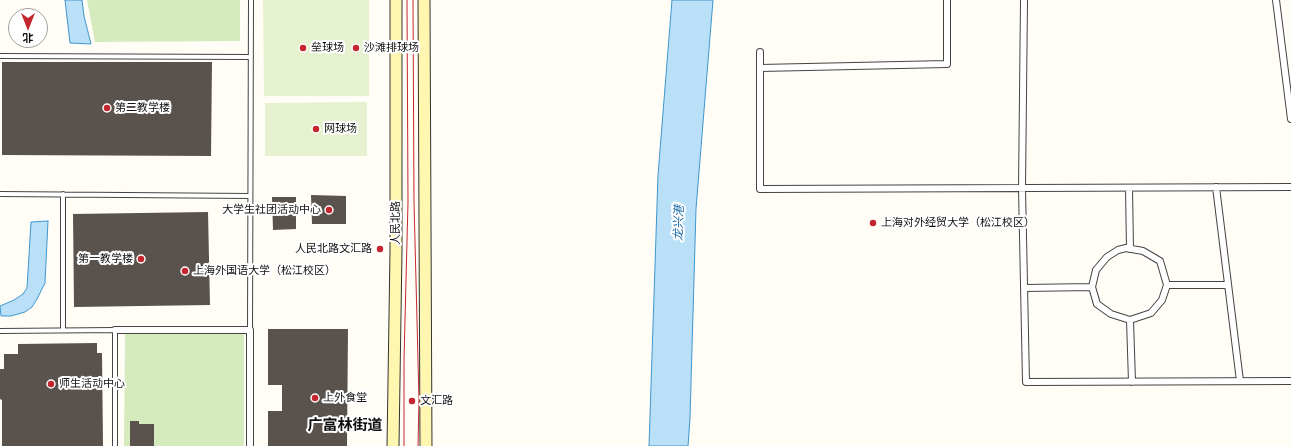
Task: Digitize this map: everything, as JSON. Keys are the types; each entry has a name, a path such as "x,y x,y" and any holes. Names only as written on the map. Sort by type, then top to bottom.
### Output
{"main road":[{"name":"人民北路","path":"393,446 396,250 396,0"},
{"path":"424,0 426,446"}],"street":[{"path":"760,68 947,64 947,0"},
{"path":"1024,0 1022,188 1026,382 1291,381"},
{"path":"1276,0 1291,120"},
{"path":"760,52 760,189 1291,187"},
{"path":"1129,188 1130,249"},
{"path":"1216,188 1240,381"},
{"path":"1126,248 1130,249 1143,251 1160,262 1167,285 1162,300 1151,313 1130,320 1111,314 1097,304 1092,287 1096,270 1107,257 1118,250 1126,248"},
{"path":"1167,285 1228,285"},
{"path":"1024,288 1092,287"},
{"path":"1130,320 1132,382"},
{"path":"115,330 250,330 250,446"}],"lane":[{"path":"250,330 251,0"},
{"path":"0,56 251,57"},
{"path":"0,194 250,196"},
{"path":"63,194 63,330"},
{"path":"0,331 115,330 115,446"}],"green space":[{"path":"87,0 240,0 240,41 95,42"},
{"name":"垒球场","path":"263,0 369,0 369,96 264,96"},
{"name":"网球场","path":"367,102 367,156 265,156 265,103"},
{"path":"125,332 244,333 244,446 124,446"}],"water":[{"path":"65,0 82,0 84,16 91,44 70,43"},
{"name":"龙兴港","path":"672,0 713,0 696,209 688,446 649,446 658,175"},
{"path":"48,221 45,283 32,307 25,312 11,316 1,316 0,306 23,294 27,288 31,222"}],"building":[{"name":"第二教学楼","path":"2,62 212,62 211,156 2,155"},
{"name":"大学生社团活动中心","path":"311,195 346,196 346,224 312,224"},
{"path":"272,197 296,197 296,229 273,230"},
{"name":"第一教学楼","path":"208,212 210,305 74,307 73,214"},
{"name":"上外食堂","path":"268,329 348,329 347,446 268,446 268,411 282,411 282,385 268,385"},
{"name":"师生活动中心","path":"97,343 97,353 102,353 103,446 2,446 0,369 4,369 4,354 18,354 18,344"},
{"path":"130,421 139,421 139,424 154,424 154,446 130,446"}],"tram line":[{"path":"404,446 404,359 408,202 407,0"},
{"path":"413,0 414,202 419,400 418,446"}],"place":[{"name":"垒球场","path":"303,48"},
{"name":"沙滩排球场","path":"356,48"},
{"name":"第二教学楼","path":"107,108"},
{"name":"网球场","path":"316,129"},
{"name":"大学生社团活动中心","path":"329,210"},
{"name":"上海对外经贸大学（松江校区）","path":"873,223"},
{"name":"人民北路文汇路","path":"380,249"},
{"name":"第一教学楼","path":"141,259"},
{"name":"上海外国语大学（松江校区）","path":"185,271"},
{"name":"师生活动中心","path":"51,384"},
{"name":"上外食堂","path":"315,398"},
{"name":"文汇路","path":"412,401"}],"district":[{"name":"广富林街道","path":"345,426"}]}
